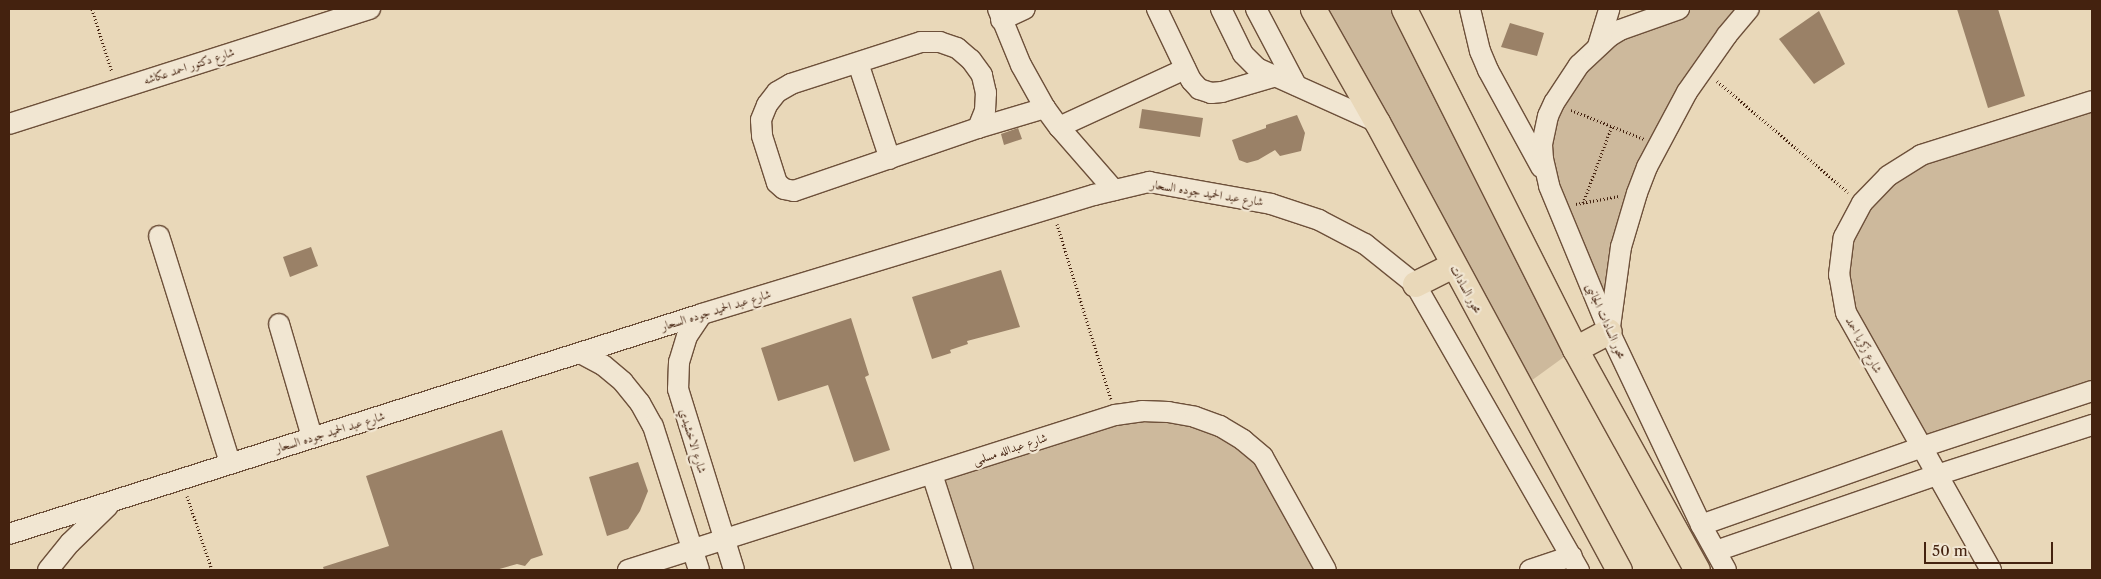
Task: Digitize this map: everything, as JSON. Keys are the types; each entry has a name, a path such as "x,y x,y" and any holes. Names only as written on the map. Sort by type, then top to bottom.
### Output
{"main road":[{"name":"محور السادات","path":"1313,9 1377,122 1619,570"},
{"path":"1404,9 1575,349 1697,570"},
{"path":"1415,284 1453,265"},
{"path":"1575,349 1609,331"}],"street":[{"name":"شارع دكتور احمد عكاشه","path":"9,124 370,9"},
{"path":"1024,9 1000,14 1021,65 1045,108 1059,127 1114,190"},
{"path":"1157,9 1195,85 1211,93 1222,92 1276,76"},
{"path":"1220,9 1243,54 1257,68 1377,122"},
{"path":"1256,9 1296,86"},
{"path":"1470,9 1480,51 1488,70 1545,173"},
{"path":"1598,46 1609,9"},
{"path":"1598,46 1620,30 1679,9"},
{"path":"1609,331 1619,257 1637,193 1677,108 1703,69 1749,9"},
{"path":"978,128 985,111 986,93 982,75 972,60 957,48 940,42 921,42 791,84 777,92 767,104 761,120 762,136 772,174 780,186 794,191 978,128 1045,108"},
{"name":"محور السادات الجانبى","path":"1598,46 1579,65 1554,103 1548,116 1542,145 1545,173 1609,331 1701,525 1726,570"},
{"path":"858,62 890,159"},
{"path":"1059,127 1186,69"},
{"name":"شارع زكريا احمد","path":"1991,570 1846,313 1839,275 1844,237 1862,203 1888,176 1920,155 2092,101"},
{"name":"شارع عبد الحميد جوده السحار","path":"9,534 112,503 181,478 702,314 1114,190 1149,182 1271,204 1320,220 1364,244 1415,284"},
{"path":"159,236 230,463"},
{"path":"1415,284 1576,563 1530,570"},
{"name":"شارع الاخشيدي","path":"702,314 687,336 679,362 678,388 734,570"},
{"path":"280,324 312,437"},
{"path":"580,353 603,365 623,382 640,403 653,426 699,570"},
{"path":"1701,525 1922,447 2092,391"},
{"name":"شارع عبدالله مسلمى","path":"628,570 1115,415 1142,411 1168,412 1203,420 1243,440 1263,457 1326,570"},
{"path":"1716,552 1938,475 2092,425"},
{"path":"932,474 963,570"},
{"path":"48,570 70,543 112,503"}],"path":[{"path":"92,9 118,89"},
{"path":"1703,69 1862,203"},
{"path":"1554,103 1658,145"},
{"path":"1583,203 1612,126"},
{"path":"1558,207 1637,193"},
{"path":"1052,209 1115,415"},
{"path":"181,478 212,570"}],"shaded area":[{"path":"1313,9 1405,9 1575,349 1520,389"},
{"path":"1679,9 1749,9 1657,145 1609,331 1549,186 1544,130 1609,37"},
{"path":"2092,101 2092,391 1922,447 1846,313 1844,237 1888,176"},
{"path":"1142,411 1243,440 1326,570 963,570 932,474"}],"building":[{"path":"1957,9 1998,9 2025,96 1988,108"},
{"path":"1819,11 1845,64 1814,84 1779,39"},
{"path":"1510,23 1544,33 1537,56 1501,47"},
{"path":"1142,109 1203,118 1200,137 1139,128"},
{"path":"1297,115 1305,133 1301,151 1280,156 1275,150 1258,160 1247,163 1239,160 1232,140 1266,128 1266,125"},
{"path":"1018,128 1022,139 1004,145 1001,134"},
{"path":"311,247 318,266 290,277 283,257"},
{"path":"1001,270 1020,327 967,341 968,344 950,350 951,353 932,359 912,297"},
{"path":"851,318 869,375 865,377 890,450 854,462 828,385 778,401 761,348"},
{"path":"502,430 543,555 531,559 525,566 517,564 496,570 324,570 323,567 389,546 366,476"},
{"path":"638,462 648,491 640,511 628,529 607,536 589,477"}]}
